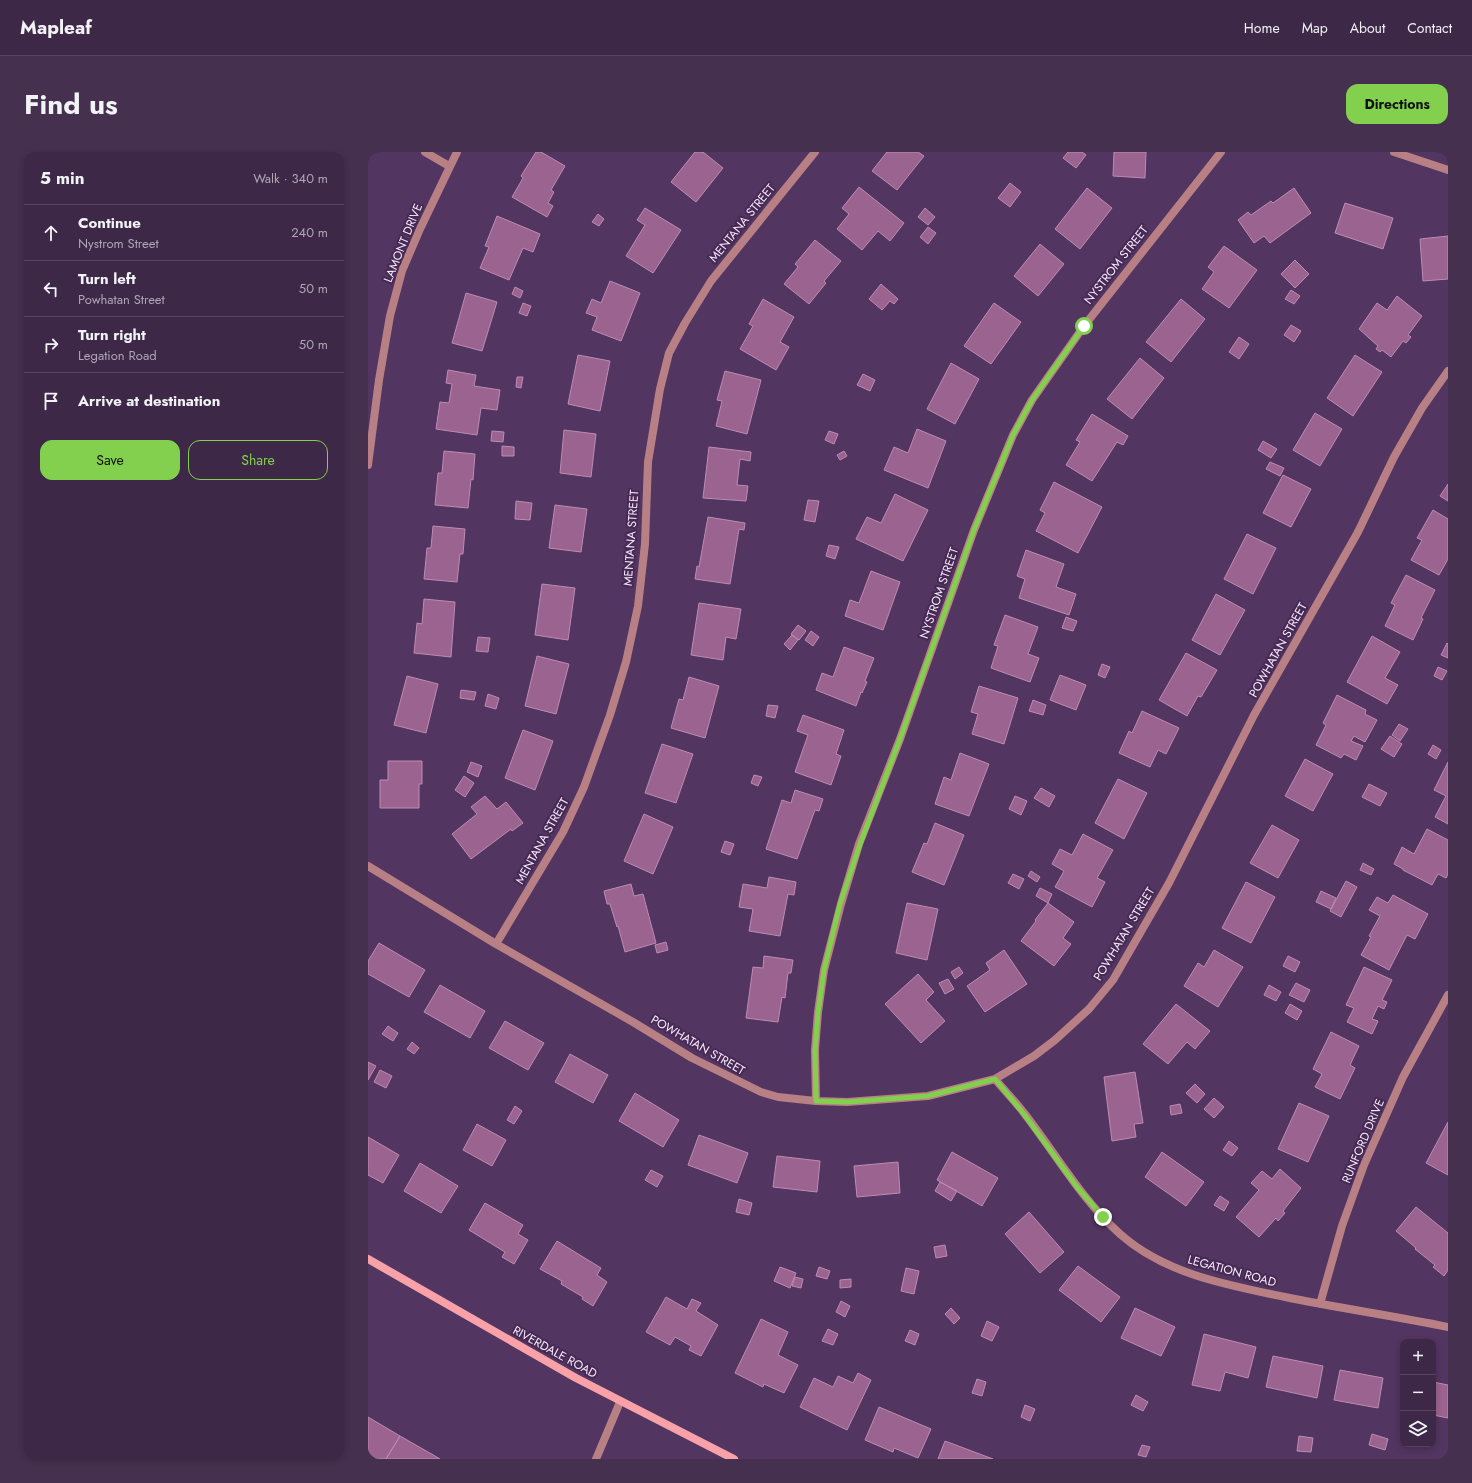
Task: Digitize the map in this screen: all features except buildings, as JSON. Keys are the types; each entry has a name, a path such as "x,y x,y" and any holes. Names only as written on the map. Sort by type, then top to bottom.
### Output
{"main road":[{"name":"RIVERDALE ROAD","path":"368,1259 620,1402 734,1459"}],"street":[{"path":"425,152 449,166"},
{"name":"LAMONT DRIVE","path":"368,465 379,380 390,316 402,271 449,166 457,152"},
{"name":"MENTANA STREET","path":"496,944 563,832 584,787 610,715 626,662 638,606 645,544 648,462 660,389 669,353 685,323 711,281 815,152"},
{"name":"NYSTROM STREET","path":"816,1101 815,1050 818,1012 824,970 840,904 860,844 900,739 974,530 1013,435 1032,400 1084,326 1221,152"},
{"path":"1394,152 1448,170"},
{"name":"POWHATAN STREET","path":"368,866 496,944 633,1022 692,1058 761,1092 778,1097 816,1101 847,1102 928,1096 995,1079 1034,1056 1055,1040 1089,1009 1113,980 1169,883 1254,715 1358,532 1394,457 1422,408 1448,371"},
{"name":"RUNFORD DRIVE","path":"1320,1304 1342,1226 1364,1165 1403,1077 1448,995"},
{"name":"LEGATION ROAD","path":"995,1079 1024,1114 1064,1170 1103,1217 1120,1235 1143,1251 1163,1262 1184,1272 1209,1280 1320,1304 1448,1327"},
{"path":"596,1459 620,1402"}],"route":[{"path":"1084,326 1032,400 1013,435 974,530 900,739 860,844 840,904 824,970 818,1012 815,1050 816,1101 847,1102 928,1096 995,1079 1024,1114 1077,1187 1103,1217"}]}
